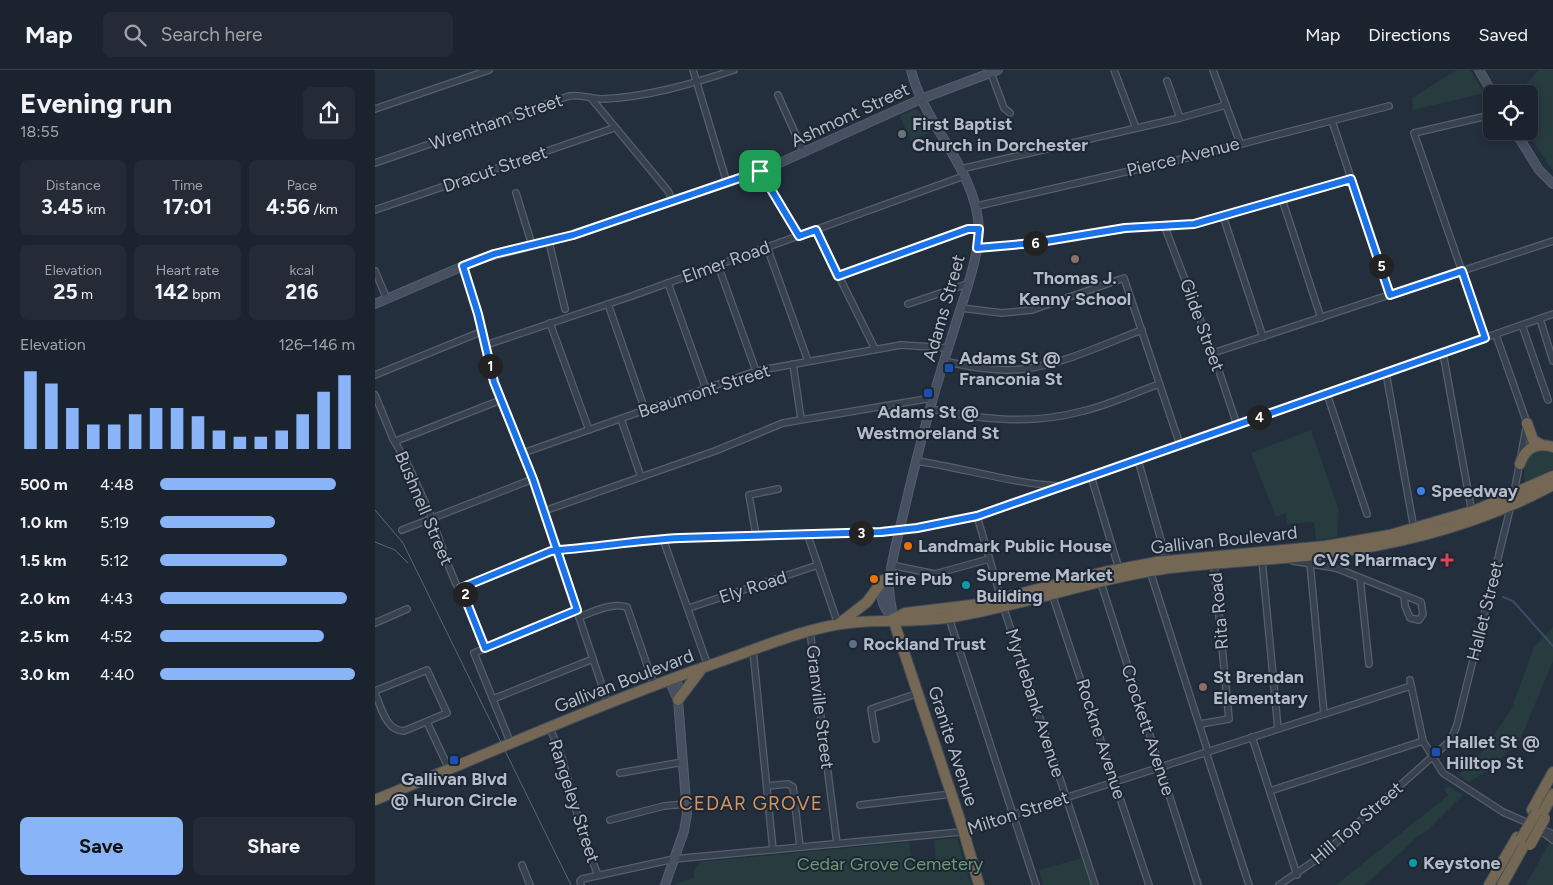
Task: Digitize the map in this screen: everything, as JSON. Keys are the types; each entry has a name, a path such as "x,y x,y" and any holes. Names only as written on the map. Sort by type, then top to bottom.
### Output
{"highway":[{"path":"1526,421 1533,440 1541,445 1553,447"},
{"path":"1519,464 1527,450 1541,445"},
{"name":"Gallivan Boulevard","path":"1512,500 1553,476"},
{"name":"Gallivan Boulevard","path":"893,619 905,613 1002,603 1052,594 1119,569 1268,560 1337,552 1403,540 1553,485"},
{"name":"Gallivan Boulevard","path":"375,800 654,685 810,631 838,624 893,619 908,622 949,618 1099,578 1149,568 1167,561 1311,555 1355,542 1473,515"},
{"path":"838,624 867,602 883,580"},
{"name":"Granite Avenue","path":"893,619 964,830 979,885"},
{"path":"678,700 692,678 705,667"},
{"path":"1538,814 1553,772"},
{"path":"1495,885 1523,841 1553,783"},
{"path":"1502,885 1538,814 1553,794"},
{"path":"1538,814 1553,804"},
{"path":"1489,885 1523,841"},
{"path":"1507,885 1523,841"}],"main road":[{"name":"Adams Street","path":"893,619 889,594 891,566 916,461 977,248 979,229 977,206 963,172 921,99 911,70"},
{"path":"1479,70 1488,85"},
{"name":"Ashmont Street","path":"375,304 488,256 549,242 760,171 804,153 921,99 995,71"},
{"path":"1521,140 1539,170 1553,184"},
{"name":"Adams Street","path":"891,566 883,580 881,591 883,606 893,619"},
{"path":"665,885 685,826 686,804 679,692 673,679"}],"street":[{"path":"375,109 489,70"},
{"path":"693,70 727,183"},
{"name":"Wrentham Street","path":"375,163 569,96 583,95 591,98 618,97 697,83 734,70"},
{"path":"1115,70 1136,128"},
{"path":"1213,70 1240,143"},
{"path":"995,71 1004,108 1010,113"},
{"path":"1167,81 1180,118"},
{"path":"778,95 804,153"},
{"path":"591,98 668,191 673,201"},
{"name":"Elmer Road","path":"486,345 816,230 963,172 1226,105"},
{"name":"Pierce Avenue","path":"977,206 1019,198 1389,106"},
{"path":"1483,117 1414,133 1485,338"},
{"path":"1331,121 1390,295"},
{"name":"Dracut Street","path":"375,210 614,128"},
{"path":"760,171 799,236"},
{"path":"977,248 1026,244 1125,228 1194,224 1351,179"},
{"path":"516,193 533,246"},
{"path":"1282,199 1321,318"},
{"path":"1223,216 1263,337"},
{"name":"Glide Street","path":"1164,225 1213,353 1237,425"},
{"path":"838,276 940,238 968,229 979,229"},
{"path":"816,230 875,349"},
{"path":"1213,353 1553,241"},
{"path":"549,242 565,309"},
{"path":"767,247 808,361"},
{"path":"718,265 756,371"},
{"path":"463,266 483,331 494,382 533,479 608,704"},
{"path":"375,272 387,300"},
{"path":"961,308 1002,313 1032,310 1124,278 1180,445"},
{"path":"667,283 706,389"},
{"path":"908,304 967,284"},
{"path":"608,304 645,410"},
{"path":"461,588 558,550 663,539 881,532 977,516 1553,314"},
{"path":"1540,319 1553,361"},
{"path":"550,323 589,430"},
{"path":"1522,325 1548,400"},
{"path":"944,361 973,368 1025,369 1063,359 1142,330"},
{"path":"375,375 483,331"},
{"path":"1495,335 1526,421"},
{"name":"Beaumont Street","path":"523,453 756,371 901,345 948,348"},
{"path":"1443,353 1473,515"},
{"path":"793,364 801,419"},
{"path":"1386,373 1414,529"},
{"path":"931,409 991,420 1049,418 1084,411 1159,384"},
{"path":"1327,394 1367,514"},
{"name":"Bushnell Street","path":"375,395 431,518 453,576 461,588 485,648"},
{"path":"544,511 715,451 769,427 801,419 926,399 933,400"},
{"path":"396,442 501,400"},
{"path":"621,419 641,477"},
{"name":"Hallet Street","path":"1433,757 1449,742 1456,729 1512,500 1526,421"},
{"path":"1138,460 1167,561"},
{"path":"916,461 956,467 1025,483 1061,487"},
{"path":"1091,476 1119,569"},
{"path":"402,530 533,479"},
{"path":"755,535 749,495 778,488"},
{"name":"Myrtlebank Avenue","path":"977,516 1002,603 1095,885"},
{"path":"807,533 838,624"},
{"path":"663,539 689,608 705,667"},
{"path":"1336,568 1337,552"},
{"path":"1311,555 1324,714"},
{"name":"Gallivan Boulevard","path":"1311,555 1336,568 1404,595 1421,602 1423,614 1419,620 1415,620 1407,613 1404,595"},
{"path":"891,566 935,574 989,559"},
{"path":"1268,560 1278,729"},
{"name":"Rita Road","path":"1200,724 1229,719 1214,564"},
{"name":"Ely Road","path":"689,608 818,565"},
{"path":"1149,568 1200,724 1249,885"},
{"name":"Crockett Avenue","path":"1099,578 1198,885"},
{"path":"1361,578 1369,664"},
{"name":"Rockne Avenue","path":"1052,594 1149,885"},
{"path":"579,617 618,605 627,607 654,685"},
{"path":"375,623 407,610"},
{"path":"511,744 474,653 577,610"},
{"path":"949,618 1036,885"},
{"name":"Granville Street","path":"810,631 837,844"},
{"path":"753,650 773,850"},
{"path":"493,699 593,659"},
{"path":"427,670 447,713 427,722 404,731 394,730 375,692 427,670"},
{"name":"Milton Street","path":"581,882 598,875 674,859 964,830 1324,714 1411,683 1423,741"},
{"path":"876,739 871,709 919,693"},
{"path":"427,722 449,769"},
{"name":"Rangeley Street","path":"550,728 562,758 587,848 598,875"},
{"path":"1252,737 1297,875"},
{"path":"1270,791 1423,741 1441,771 1452,780 1503,812 1553,834"},
{"name":"Hill Top Street","path":"1279,885 1297,875 1320,857 1433,757"},
{"path":"620,773 683,762"},
{"path":"767,786 788,784 793,787 800,847"},
{"path":"860,805 952,794"},
{"path":"610,820 664,806 686,804"},
{"path":"1537,827 1553,840"},
{"path":"522,865 530,885"}],"green space":[{"path":"1457,70 1470,70 1483,91 1483,93 1413,110 1412,98"},
{"path":"1539,70 1553,70 1553,171 1532,140 1538,140 1538,85 1525,85"},
{"path":"915,109 918,110 930,132 911,141 900,116"},
{"path":"1311,430 1339,511 1337,537 1316,540 1314,522 1287,524 1286,513 1276,517 1251,453"},
{"path":"1534,449 1553,451 1553,469 1525,482 1525,465"},
{"path":"1553,627 1553,661 1520,740 1490,769 1469,782 1458,775 1483,751 1511,710 1534,647"},
{"path":"1448,786 1463,795 1427,831 1417,837 1365,885 1336,885 1448,795 1444,790"},
{"path":"1553,837 1553,885 1526,885"},
{"name":"Cedar Grove Cemetery","path":"957,838 971,885 673,885 694,878 694,870 701,862 909,842 912,864 936,862 934,840"},
{"path":"1082,858 1091,885 1043,885 1039,870"}],"waterway":[{"path":"1503,597 1513,601 1553,646"}],"tram line":[{"path":"375,510 403,543 571,885"},
{"path":"375,542 395,550 408,563"}],"place":[{"name":"First Baptist Church in Dorchester","path":"902,134"},
{"name":"Thomas J. Kenny School","path":"1075,259"},
{"name":"Adams St @ Franconia St","path":"949,368"},
{"name":"Adams St @ Westmoreland St","path":"928,393"},
{"name":"Speedway","path":"1421,491"},
{"name":"Landmark Public House","path":"908,546"},
{"name":"CVS Pharmacy","path":"1447,560"},
{"name":"Eire Pub","path":"874,579"},
{"name":"Supreme Market Building","path":"966,585"},
{"name":"Rockland Trust","path":"853,644"},
{"name":"St Brendan Elementary","path":"1203,687"},
{"name":"Hallet St @ Hilltop St","path":"1436,752"},
{"name":"Gallivan Blvd @ Huron Circle","path":"454,760"},
{"name":"Keystone","path":"1413,863"}],"district":[{"name":"CEDAR GROVE","path":"751,803"}],"route":[{"path":"760,171 573,235 494,254 463,266 478,314 494,382 533,479 558,550 577,610 485,648 461,588 551,551 558,550 607,546 652,539 881,532 917,528 977,516 1016,504 1485,338 1462,271 1390,295 1351,179 1194,224 1125,228 1034,243 977,248 979,229 968,229 838,276 816,230 799,236 760,171"}]}
